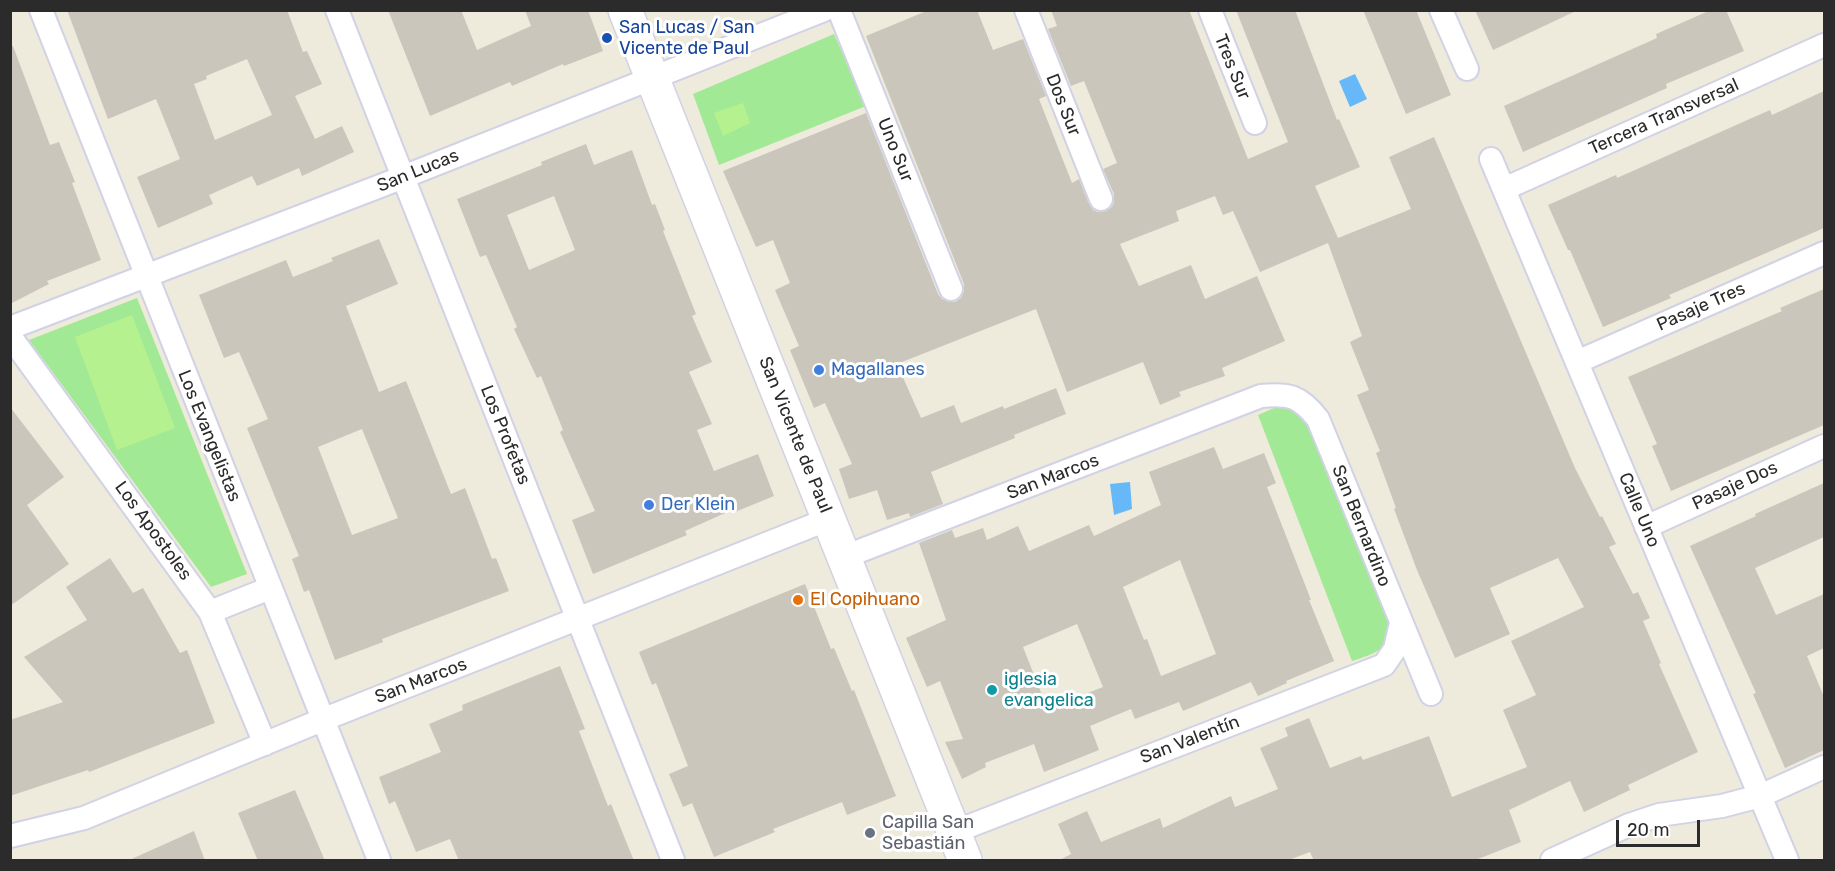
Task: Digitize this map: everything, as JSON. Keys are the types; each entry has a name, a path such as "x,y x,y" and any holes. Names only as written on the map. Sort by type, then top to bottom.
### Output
{"street":[{"name":"Los Evangelistas","path":"41,10 321,720 379,861"},
{"name":"Los Profetas","path":"337,10 673,861"},
{"name":"San Vicente de Paul","path":"625,10 959,846"},
{"name":"San Lucas","path":"10,328 403,177 824,10"},
{"name":"Uno Sur","path":"839,10 951,289"},
{"name":"Dos Sur","path":"1026,10 1101,199"},
{"name":"Tres Sur","path":"1210,10 1255,123"},
{"path":"1440,10 1467,69"},
{"name":"Tercera Transversal","path":"1504,189 1824,45"},
{"name":"Calle Uno","path":"1491,159 1787,861"},
{"name":"Pasaje Tres","path":"1577,362 1824,253"},
{"name":"Los Apostoles","path":"10,336 210,612 265,744"},
{"name":"San Bernardino","path":"1261,396 1280,394 1296,398 1308,406 1318,419 1431,694"},
{"name":"San Marcos","path":"844,557 1261,396"},
{"name":"Pasaje Dos","path":"1646,527 1824,446"},
{"name":"San Marcos","path":"10,836 84,818 321,720 829,519"},
{"path":"210,612 270,588"},
{"name":"San Valentín","path":"959,846 1384,665 1395,649 1401,623"},
{"path":"1552,861 1629,825 1659,815 1722,806 1760,796 1824,767"}],"green space":[{"path":"834,34 866,106 719,165 693,94"},
{"path":"743,103 750,123 723,136 714,113"},
{"path":"137,298 247,574 211,587 29,340"},
{"path":"132,315 175,428 117,450 75,337"},
{"path":"1281,405 1302,409 1393,621 1389,638 1380,649 1352,661 1258,415"}],"water":[{"path":"1355,74 1367,99 1350,107 1339,81"},
{"path":"1130,482 1132,509 1114,515 1110,484"}],"building":[{"path":"67,10 287,10 303,52 307,51 322,84 295,96 315,139 342,126 354,152 302,176 299,168 257,186 252,176 209,195 213,204 158,228 137,177 180,159 156,99 108,119","holes":["247,59 272,115 215,140 194,84 207,79 206,76"]},
{"path":"388,10 461,10 477,50 531,26 525,10 588,10 603,51 564,66 563,64 512,86 510,82 430,116"},
{"path":"929,10 977,10 993,50 1023,39 1046,96 1039,99 1072,183 1079,179 1089,204 1093,210 1098,212 1106,211 1112,207 1114,202 1114,194 1103,169 1117,163 1084,81 1071,86 1048,29 1057,26 1051,10 1189,10 1248,159 1288,142 1236,10 1295,10 1337,120 1339,119 1360,167 1315,186 1338,238 1411,209 1389,157 1434,137 1575,468 1616,544 1609,547 1633,594 1638,592 1650,618 1643,621 1661,663 1659,664 1698,752 1628,785 1630,790 1584,812 1570,781 1509,810 1521,842 1473,861 1314,861 1310,852 1286,861 1058,861 1071,854 1058,824 1087,811 1101,842 1160,818 1163,828 1231,796 1235,807 1278,789 1260,748 1288,736 1285,728 1309,718 1330,768 1361,756 1363,760 1429,736 1452,797 1527,767 1503,710 1536,695 1511,641 1584,607 1558,558 1490,588 1510,634 1455,658 1417,570 1394,509 1396,508 1376,453 1380,451 1357,395 1369,390 1350,342 1362,336 1328,243 1260,272 1233,211 1223,215 1215,196 1176,211 1179,221 1120,244 1139,286 1191,265 1205,299 1257,276 1285,341 1222,368 1225,376 1179,392 1181,396 1160,405 1143,362 1067,392 1036,309 897,364 921,418 954,405 961,423 1056,388 1066,414 1014,435 1015,438 931,472 943,504 910,517 909,513 887,520 877,490 849,499 839,469 852,464 825,403 814,408 790,350 799,346 775,290 790,283 773,240 756,247 723,171 866,113 938,294 949,302 955,302 961,298 964,284 866,36"},
{"path":"1363,10 1416,10 1451,95 1406,114"},
{"path":"1475,10 1578,10 1493,50"},
{"path":"1711,10 1726,10 1744,51 1666,84 1667,88 1523,152 1504,106 1657,38 1656,34"},
{"path":"10,46 13,46 50,145 59,142 101,260 47,281 49,284 10,304"},
{"path":"1824,91 1824,228 1669,295 1671,298 1603,327 1548,205 1616,175 1617,178 1770,110 1772,115"},
{"path":"586,144 594,165 632,150 652,205 655,204 665,230 663,231 696,314 692,316 712,362 689,372 712,424 697,430 714,471 758,454 774,496 735,512 734,509 685,531 687,535 593,574 572,520 595,511 560,432 563,430 541,376 537,378 514,329 517,327 486,255 480,257 457,199 542,165 541,162","holes":["554,196 575,250 529,270 507,215"]},
{"path":"379,239 398,284 346,306 379,392 406,381 451,494 465,488 492,559 496,558 509,591 382,639 383,642 335,660 309,590 304,592 292,559 299,556 247,428 268,419 239,352 224,358 199,295 286,260 293,277 333,261 331,258","holes":["362,429 398,518 352,535 318,447"]},
{"path":"1824,289 1824,425 1671,491 1652,446 1657,444 1628,377 1782,311 1780,308"},
{"path":"10,407 64,477 27,505 69,564 10,606"},
{"path":"1214,447 1223,469 1264,453 1276,483 1267,487 1334,661 1286,681 1287,683 1258,696 1251,682 1183,711 1179,702 1135,719 1131,709 1090,726 1099,750 1044,772 1034,744 985,763 986,767 962,779 945,742 963,739 940,681 927,687 906,638 946,620 919,543 952,530 955,538 983,528 987,540 1018,526 1029,551 1089,525 1094,536 1161,505 1149,472","holes":["1180,560 1216,654 1161,676 1123,587","1077,624 1103,687 1052,707 1051,704 1046,705 1023,647"]},
{"path":"1824,483 1824,537 1755,568 1776,615 1824,594 1824,648 1807,656 1824,697 1824,750 1785,768 1753,694 1756,693 1690,546"},
{"path":"110,558 133,593 143,588 180,653 187,650 215,723 89,772 88,770 10,796 10,720 63,702 24,657 87,620 66,587"},
{"path":"805,584 831,649 834,648 852,691 854,690 896,796 847,815 842,802 773,829 775,832 714,857 692,803 683,807 669,774 688,766 656,683 652,685 639,652"},
{"path":"560,666 585,729 579,731 608,806 611,804 634,861 459,861 450,839 416,852 395,801 389,804 379,777 441,752 429,724 463,710 462,705"},
{"path":"295,790 325,861 258,861 238,813"},
{"path":"194,831 205,861 127,861"}],"place":[{"name":"San Lucas / San Vicente de Paul","path":"607,38"},
{"name":"Magallanes","path":"819,370"},
{"name":"Der Klein","path":"649,505"},
{"name":"El Copihuano","path":"798,600"},
{"name":"iglesia evangelica","path":"992,690"},
{"name":"Capilla San Sebastián","path":"870,833"}]}
